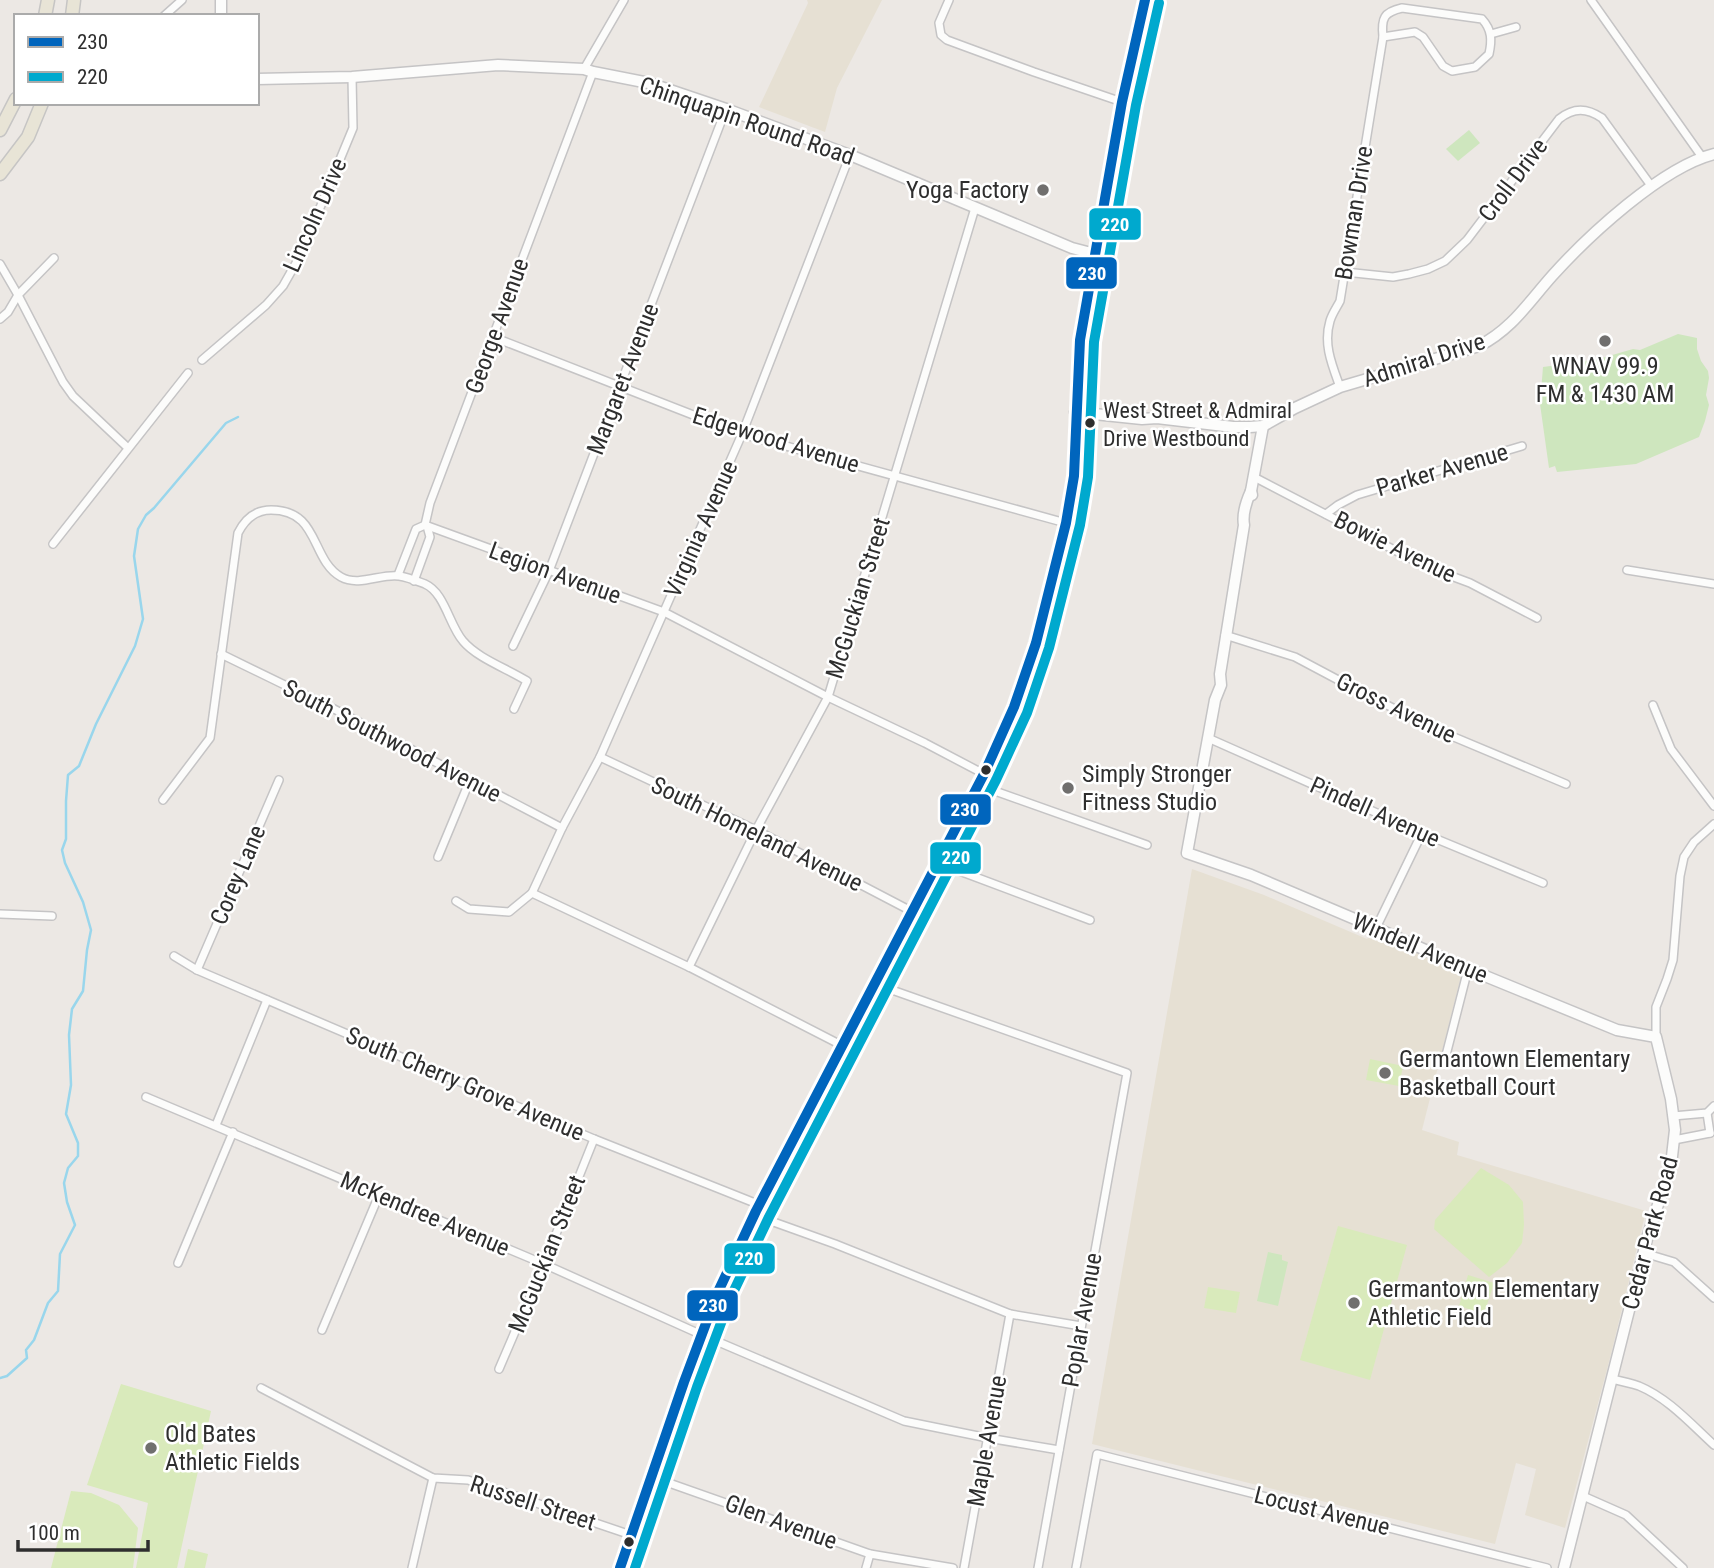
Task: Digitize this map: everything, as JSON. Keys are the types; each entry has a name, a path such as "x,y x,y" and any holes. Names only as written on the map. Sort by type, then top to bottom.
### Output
{"main road":[{"path":"620,1568 717,1294 757,1210 981,780 1014,707 1036,643 1066,523 1074,476 1080,340 1122,102 1145,0"},
{"path":"0,130 14,103"},
{"path":"28,137 41,105"},
{"path":"0,174 50,105"}],"street":[{"path":"173,3 182,0"},
{"name":"George Avenue","path":"398,575 416,529 426,526 430,503 589,70 624,0"},
{"path":"949,0 939,23 941,35 947,40 1122,102"},
{"path":"1591,0 1702,157"},
{"name":"Bowman Drive","path":"1339,387 1328,353 1327,340 1330,321 1340,301 1384,16 1390,10 1402,8 1482,19 1491,34"},
{"path":"1382,37 1415,32 1423,37 1443,66 1452,71 1475,67 1489,54 1491,34 1516,27"},
{"name":"Chinquapin Round Road","path":"259,79 352,77 498,65 589,70 649,83 726,108 850,155 1072,248 1095,254"},
{"name":"Lincoln Drive","path":"202,360 266,305 283,286 300,256 353,128 352,77"},
{"name":"Margaret Avenue","path":"513,646 549,570 726,108"},
{"name":"Croll Drive","path":"1345,272 1392,277 1409,275 1445,261 1467,240 1559,119 1576,110 1594,112 1602,118 1652,187"},
{"name":"Admiral Drive","path":"1075,412 1233,427 1263,426 1339,387 1467,350 1501,333 1551,277 1602,227 1652,187 1683,167 1714,154"},
{"name":"Virginia Avenue","path":"532,893 562,828 600,757 742,434 850,155"},
{"name":"McGuckian Street","path":"689,967 756,830 828,697 975,208"},
{"path":"0,319 8,312 18,295 54,258"},
{"path":"0,264 73,397 128,448"},
{"name":"Edgewood Avenue","path":"493,337 742,434 1066,523"},
{"path":"53,544 188,373"},
{"path":"1208,738 1215,700 1212,691 1220,674 1243,520 1263,426"},
{"name":"Parker Avenue","path":"1326,514 1357,495 1522,446"},
{"name":"Bowie Avenue","path":"1254,477 1427,567 1470,583 1537,618"},
{"path":"163,800 210,738 238,533 253,514 266,510 294,514 302,520 327,563 341,578 358,580 398,575 427,585 436,593 453,628 464,643 478,654 527,681 514,709"},
{"path":"414,581 430,537 426,526"},
{"name":"Legion Avenue","path":"426,526 664,612 828,697 925,743 981,780 1147,845"},
{"path":"1627,570 1714,584"},
{"name":"Gross Avenue","path":"1225,635 1296,657 1430,727 1566,784"},
{"name":"South Southwood Avenue","path":"221,654 334,709 562,828"},
{"path":"1653,705 1671,748 1714,806"},
{"name":"Pindell Avenue","path":"1208,738 1422,833 1543,883"},
{"name":"Windell Avenue","path":"1208,738 1187,853 1251,876 1617,1030 1656,1037"},
{"name":"South Homeland Avenue","path":"600,757 756,830 913,912"},
{"name":"Corey Lane","path":"197,970 279,780"},
{"path":"438,857 470,780"},
{"name":"Cedar Park Road","path":"1564,1568 1644,1252 1671,1165 1675,1130 1671,1099 1656,1037 1656,1007 1673,960 1684,857 1694,842 1714,824"},
{"path":"1376,928 1422,833"},
{"path":"938,863 1090,920"},
{"path":"456,901 469,909 509,912 532,893 689,967 843,1046"},
{"path":"0,914 52,916"},
{"name":"South Cherry Grove Avenue","path":"174,956 197,970 835,1244 1010,1314 1082,1326"},
{"path":"1444,1063 1468,969"},
{"name":"Poplar Avenue","path":"875,984 1127,1073 1038,1568"},
{"path":"216,1125 267,1000"},
{"name":"McKendree Avenue","path":"146,1097 544,1264 702,1335"},
{"path":"1673,1116 1707,1113 1714,1106"},
{"path":"1674,1140 1712,1134 1707,1113"},
{"path":"178,1263 233,1132"},
{"name":"McGuckian Street","path":"499,1370 594,1139"},
{"path":"322,1329 379,1195"},
{"path":"1644,1252 1674,1262 1714,1298"},
{"name":"Maple Avenue","path":"964,1568 1010,1314"},
{"path":"702,1335 904,1420 1059,1450"},
{"path":"1612,1379 1638,1386 1658,1396 1714,1445"},
{"path":"261,1388 433,1478 412,1568"},
{"name":"Locust Avenue","path":"1076,1568 1097,1454 1547,1568"},
{"name":"Glen Avenue","path":"652,1477 870,1554 953,1568"},
{"name":"Russell Street","path":"433,1478 468,1480 631,1535"},
{"path":"1583,1496 1626,1515 1683,1568"},
{"path":"866,1568 870,1554"}],"shaded area":[{"path":"807,0 882,0 837,88 825,132 759,107 808,3"},
{"path":"1192,869 1264,895 1367,939 1372,934 1462,972 1422,1130 1459,1142 1457,1155 1646,1211 1565,1528 1525,1515 1536,1469 1516,1463 1495,1544 1092,1444"}],"green space":[{"path":"1469,130 1480,143 1458,161 1446,149"},
{"path":"1678,334 1697,338 1701,361 1708,371 1706,395 1709,405 1699,437 1636,464 1557,472 1555,466 1549,468 1540,404 1543,367 1595,360 1633,349 1640,350"},
{"name":"Germantown Elementary Basketball Court","path":"1370,1059 1403,1066 1399,1086 1366,1080"},
{"path":"1481,1168 1509,1185 1523,1202 1522,1243 1507,1263 1489,1277 1434,1229 1435,1220"},
{"name":"Germantown Elementary Athletic Field","path":"1338,1226 1407,1245 1370,1380 1300,1360"},
{"path":"1268,1252 1282,1255 1282,1260 1288,1262 1278,1306 1257,1301"},
{"path":"1468,1275 1494,1283 1484,1314 1459,1306"},
{"path":"1208,1287 1240,1292 1236,1313 1204,1308"},
{"name":"Old Bates Athletic Fields","path":"121,1384 211,1411 177,1568 136,1568 148,1503 87,1485"},
{"path":"71,1491 91,1493 119,1505 138,1528 133,1568 51,1568"},
{"path":"188,1549 208,1554 205,1568 184,1568"}],"waterway":[{"path":"0,1378 7,1376 27,1358 26,1350 34,1340 48,1303 58,1291 60,1254 75,1225 64,1183 68,1168 78,1156 78,1143 66,1114 71,1085 69,1035 72,1009 83,991 91,930 62,850 66,839 68,775 79,766 96,724 135,646 143,619 134,556 138,529 146,515 226,423 238,417"}],"transit line":[{"name":"230","path":"620,1568 717,1294 756,1211 984,774 1014,707 1036,643 1066,523 1074,476 1080,340 1122,102 1145,0"},
{"name":"220","path":"635,1568 730,1299 769,1217 996,780 1027,713 1049,648 1080,525 1088,477 1094,342 1136,105 1159,3"}],"place":[{"name":"Yoga Factory","path":"1043,190"},
{"name":"WNAV 99.9 FM & 1430 AM","path":"1605,341"},
{"name":"West Street & Admiral Drive Westbound","path":"1090,423"},
{"name":"Simply Stronger Fitness Studio","path":"1068,788"},
{"name":"Germantown Elementary Basketball Court","path":"1385,1073"},
{"name":"Germantown Elementary Athletic Field","path":"1354,1303"},
{"name":"Old Bates Athletic Fields","path":"151,1448"}]}
